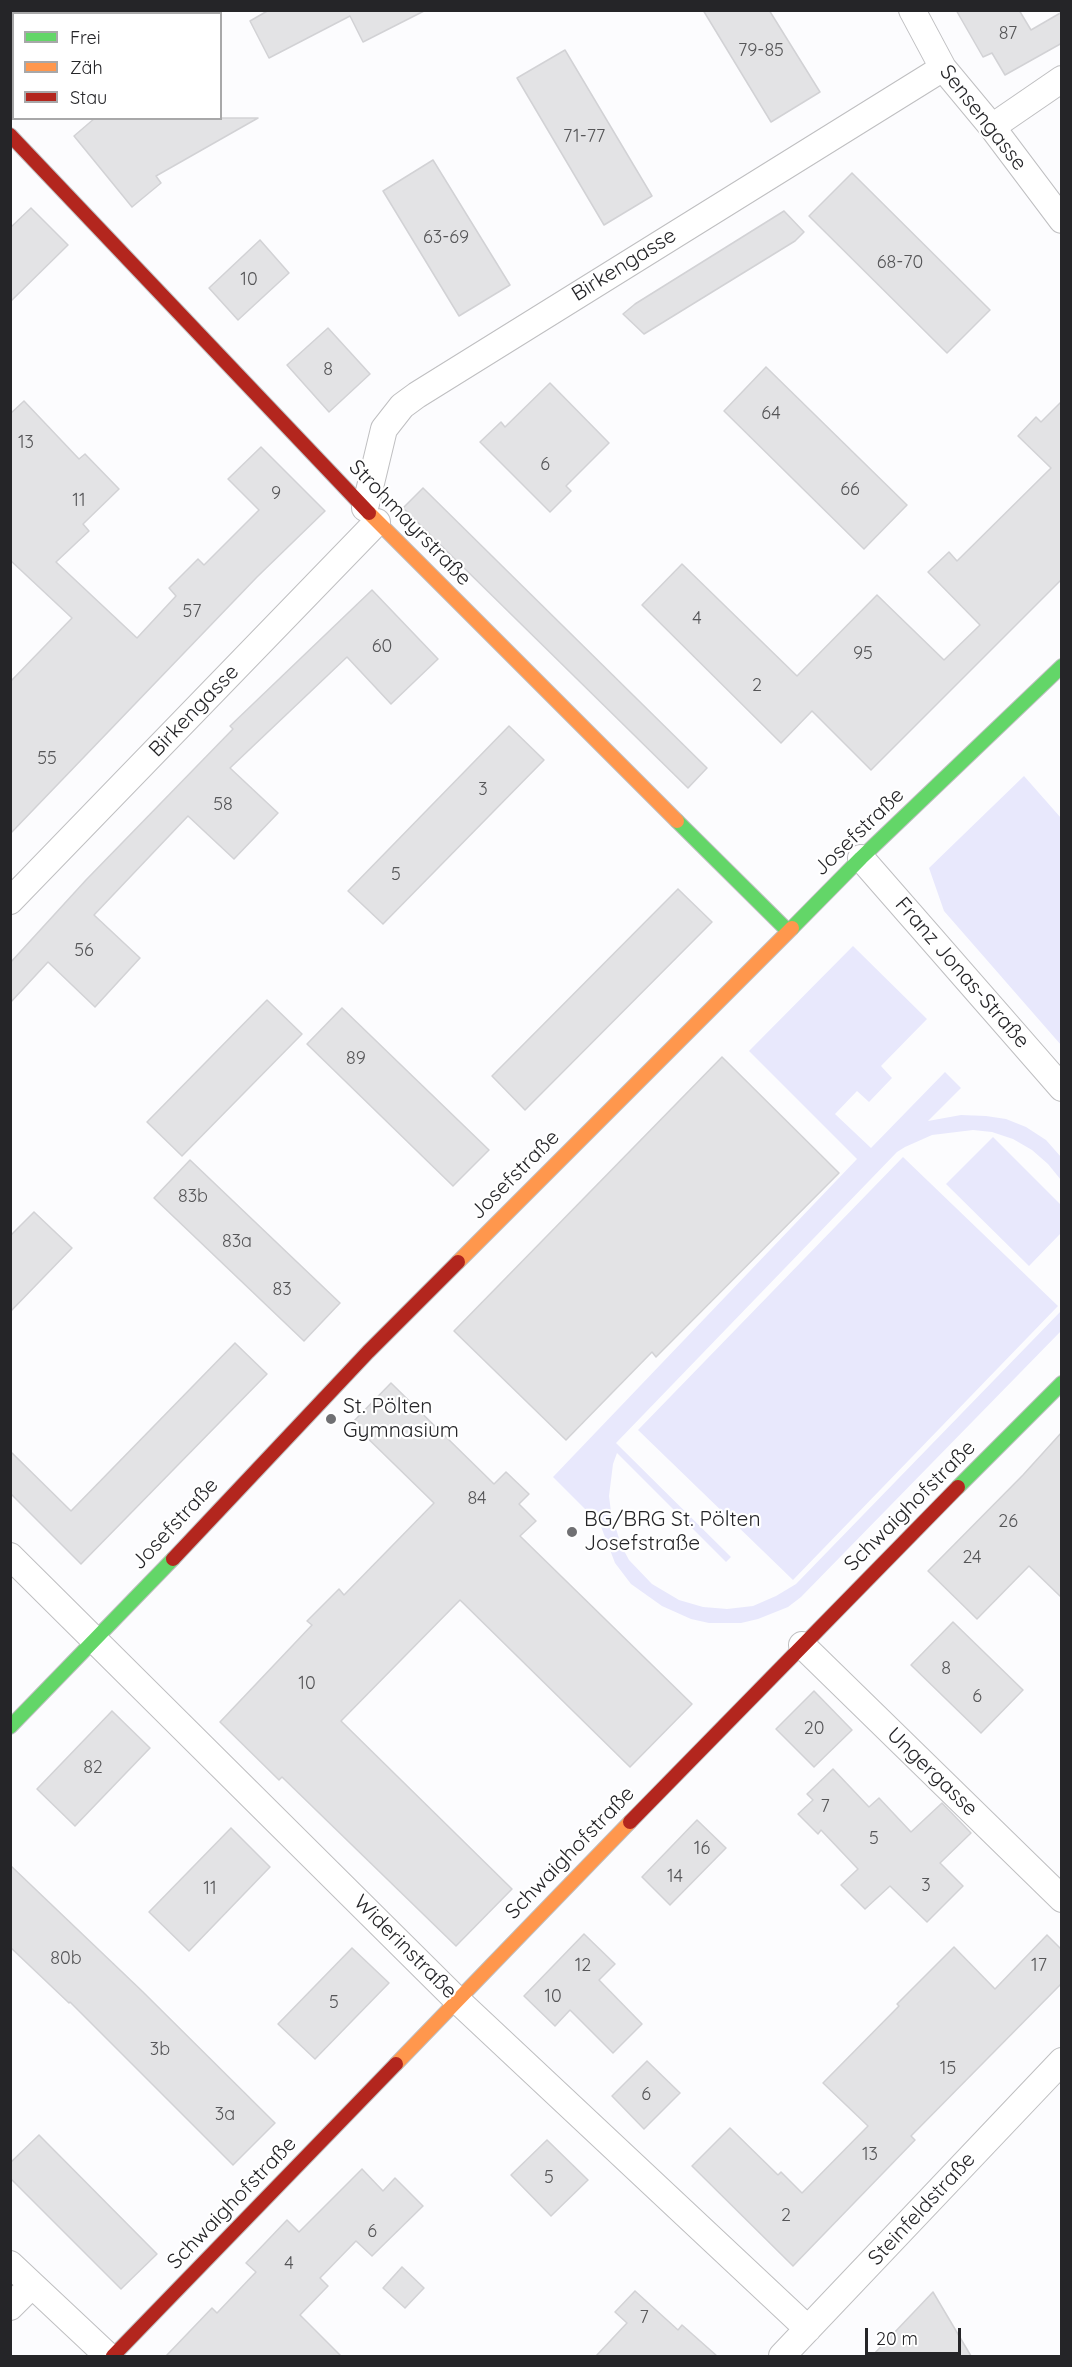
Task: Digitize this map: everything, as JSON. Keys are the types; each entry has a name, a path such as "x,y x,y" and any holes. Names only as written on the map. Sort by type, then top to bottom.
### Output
{"street":[{"name":"Sensengasse","path":"912,10 943,68 992,127 1062,220"},
{"name":"Birkengasse","path":"10,901 371,515 384,429 402,406 943,68"},
{"path":"992,127 1062,79"},
{"name":"Strohmayrstraße","path":"10,135 371,515 788,931"},
{"name":"Josefstraße","path":"10,1727 95,1641 318,1403 861,858 1062,666"},
{"name":"Franz Jonas-Straße","path":"861,858 1062,1088"},
{"name":"Schwaighofstraße","path":"113,2356 802,1645 1062,1383"},
{"name":"Widerinstraße","path":"10,1556 457,2000 808,2329"},
{"name":"Ungergasse","path":"802,1645 1062,1899"},
{"name":"Steinfeldstraße","path":"782,2356 1062,2061"},
{"path":"10,2264 108,2356"},
{"path":"10,2307 32,2285"}],"shaded area":[{"path":"1024,776 1061,818 1061,1045 944,911 929,868"},
{"path":"853,946 927,1019 881,1066 892,1078 869,1102 857,1091 835,1114 871,1148 945,1072 961,1088 928,1121 961,1115 986,1116 1006,1119 1026,1127 1046,1140 1061,1157 1061,1180 1032,1150 1013,1139 992,1132 973,1130 932,1135 897,1152 616,1443 731,1557 726,1562 617,1453 613,1464 609,1496 611,1512 621,1545 629,1560 652,1584 679,1600 703,1607 727,1609 753,1606 776,1596 796,1584 1061,1311 1061,1331 801,1597 788,1607 741,1623 709,1623 691,1619 662,1606 631,1584 615,1563 600,1524 553,1477 857,1159 749,1051"},
{"path":"993,1137 1061,1205 1061,1233 1029,1266 946,1184"},
{"path":"903,1157 1058,1306 793,1580 638,1430"}],"building":[{"path":"269,10 426,10 363,42 350,16 269,58 250,21"},
{"path":"703,10 769,10 820,92 771,122"},
{"path":"956,10 1019,10 1031,30 1062,12 1062,43 1005,75 992,53 983,57"},
{"path":"565,50 652,196 604,225 517,78"},
{"path":"258,118 156,176 161,183 132,207 74,136 93,120"},
{"path":"433,160 510,285 459,316 383,191"},
{"path":"852,173 990,310 947,353 809,216"},
{"path":"31,208 68,245 10,302 10,228"},
{"path":"784,211 804,232 795,241 644,334 623,314 635,304"},
{"path":"260,240 289,273 238,320 209,288"},
{"path":"328,328 370,374 329,412 287,365"},
{"path":"766,367 907,505 864,549 724,411"},
{"path":"550,383 609,443 566,486 571,491 550,512 480,442 501,422 505,427"},
{"path":"24,401 79,459 85,454 119,489 83,524 89,531 56,562 137,638 176,596 169,588 198,559 204,565 259,510 228,479 261,447 325,511 257,577 10,834 10,682 72,618 10,560 10,414"},
{"path":"1062,401 1062,579 871,770 812,711 781,743 642,605 682,564 797,676 877,595 944,660 980,625 928,572 949,552 957,561 1051,468 1018,436 1036,417 1041,422"},
{"path":"423,488 707,768 688,788 403,508"},
{"path":"372,590 438,659 391,704 347,657 230,768 278,813 234,859 188,816 94,915 140,958 95,1007 48,962 10,1003 10,963 86,880 233,729 230,726"},
{"path":"509,726 544,760 383,924 348,891"},
{"path":"678,889 712,922 525,1110 492,1076"},
{"path":"267,1000 302,1034 182,1156 147,1122"},
{"path":"342,1008 489,1150 453,1186 307,1044"},
{"path":"722,1057 839,1173 656,1357 652,1352 566,1440 454,1331"},
{"path":"190,1160 340,1303 304,1341 154,1198"},
{"path":"34,1212 72,1248 10,1312 10,1236"},
{"path":"235,1343 267,1374 81,1564 10,1493 10,1451 71,1511"},
{"path":"391,1383 494,1484 506,1472 529,1494 519,1504 536,1521 520,1536 692,1704 630,1767 460,1600 341,1721 512,1889 456,1946 282,1777 279,1780 220,1722 312,1625 307,1621 339,1589 344,1595 434,1503 352,1423"},
{"path":"1062,1432 1062,1598 1029,1566 977,1619 928,1571"},
{"path":"953,1622 1023,1690 981,1733 911,1665"},
{"path":"814,1691 852,1730 814,1767 776,1729"},
{"path":"112,1711 150,1748 75,1826 37,1789"},
{"path":"833,1769 869,1807 879,1798 911,1832 942,1803 971,1833 940,1863 963,1886 927,1922 890,1886 865,1909 841,1885 858,1869 821,1830 818,1834 798,1814 813,1800 807,1794"},
{"path":"697,1820 726,1848 670,1905 642,1877"},
{"path":"231,1828 270,1867 189,1951 149,1912"},
{"path":"10,1865 275,2123 233,2165 70,2002 10,1947"},
{"path":"584,1934 615,1964 599,1980 642,2024 613,2053 570,2010 555,2026 524,1996"},
{"path":"1047,1935 1062,1950 1062,1983 911,2136 915,2140 793,2266 692,2166 730,2128 778,2175 781,2172 802,2193 868,2126 823,2083 899,2006 897,2004 954,1947 995,1989"},
{"path":"352,1948 389,1983 315,2059 278,2024"},
{"path":"647,2061 680,2093 644,2129 612,2096"},
{"path":"39,2135 157,2254 121,2289 10,2178 10,2163"},
{"path":"547,2140 588,2180 551,2216 511,2175"},
{"path":"362,2169 383,2191 395,2178 423,2206 372,2256 356,2241 320,2278 328,2286 300,2315 341,2356 166,2356 212,2308 217,2313 256,2272 246,2263 287,2220 299,2232"},
{"path":"402,2267 424,2288 405,2308 383,2288"},
{"path":"635,2291 678,2330 682,2325 717,2356 596,2356 627,2323 615,2312"},
{"path":"933,2292 971,2356 872,2356"}],"traffic: fast":[{"path":"792,928 861,858 1062,666"},
{"path":"677,821 788,931"},
{"path":"958,1487 1062,1383"},
{"path":"10,1727 173,1559"}],"traffic: slow":[{"path":"369,513 677,821"},
{"path":"458,1262 792,928"},
{"path":"396,2064 630,1822"}],"traffic: jam":[{"path":"10,135 369,513"},
{"path":"173,1559 368,1352 458,1262"},
{"path":"630,1822 958,1487"},
{"path":"113,2356 396,2064"}],"place":[{"name":"St. Pölten Gymnasium","path":"331,1419"},
{"name":"BG/BRG St. Pölten Josefstraße","path":"572,1532"}]}
